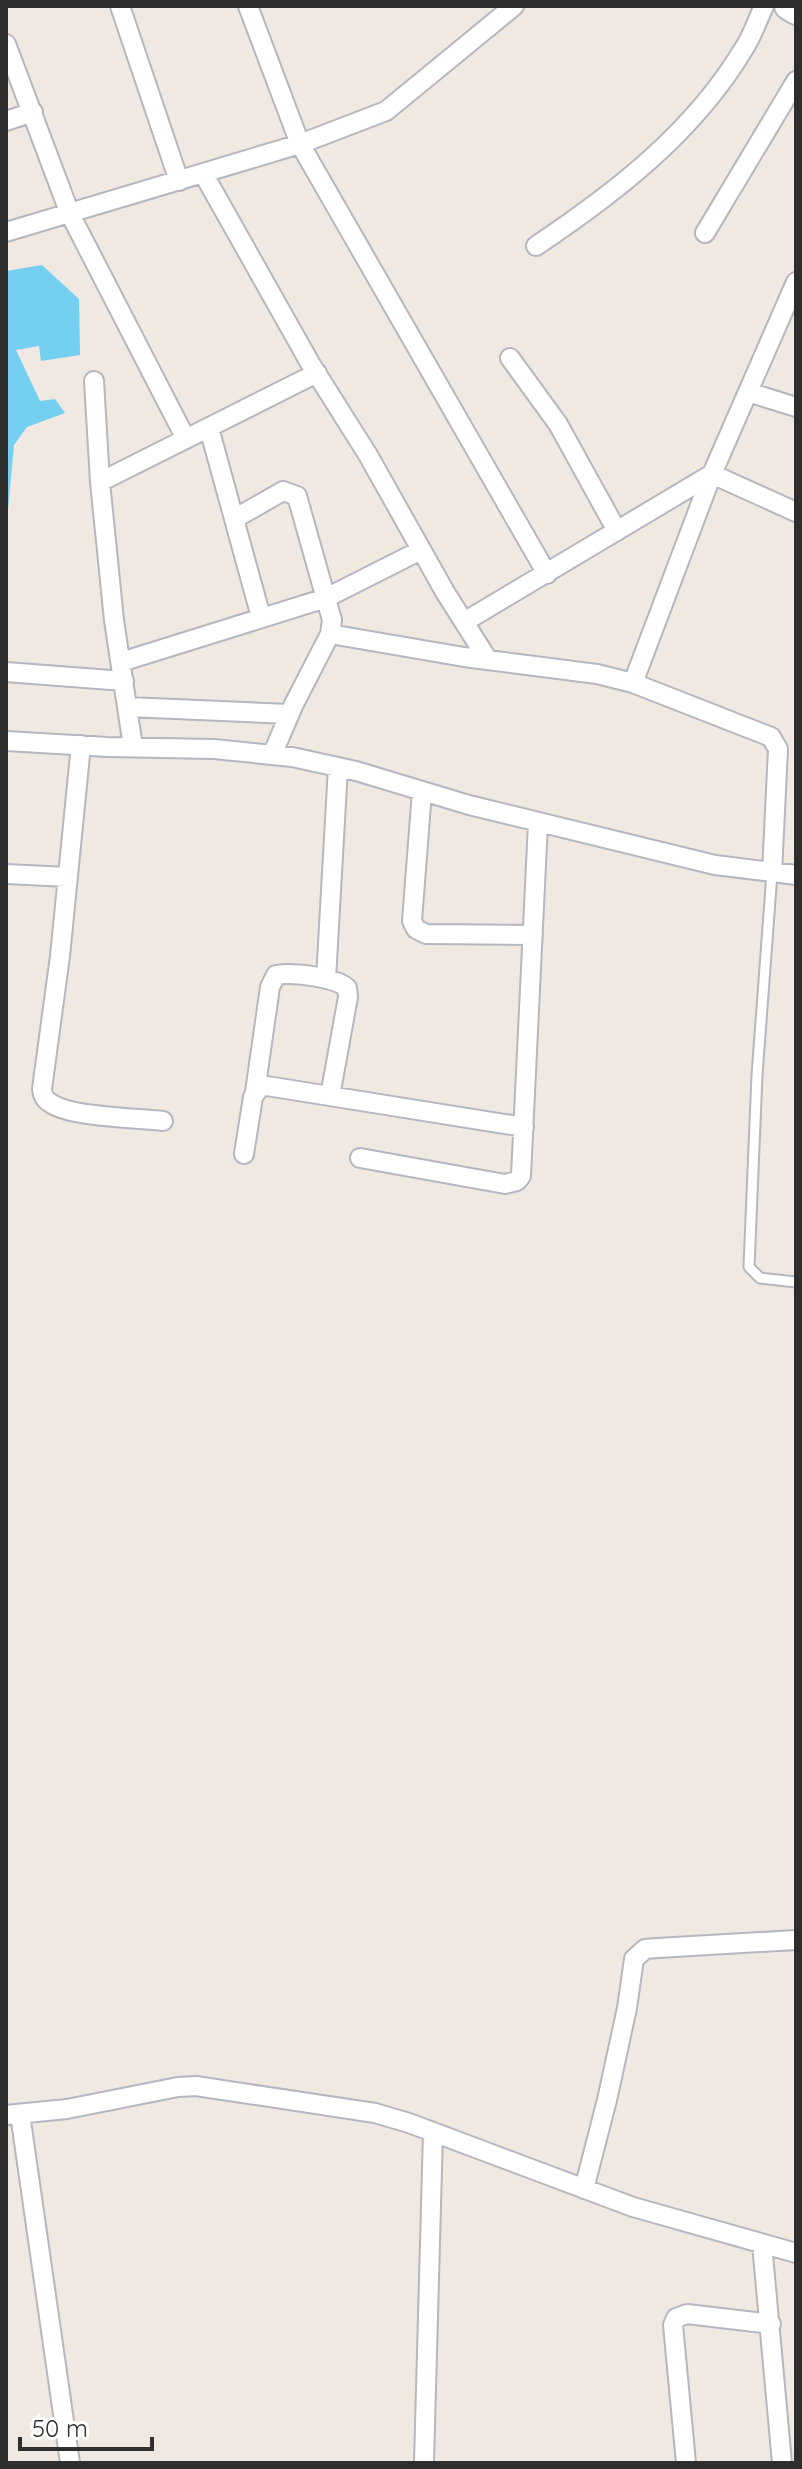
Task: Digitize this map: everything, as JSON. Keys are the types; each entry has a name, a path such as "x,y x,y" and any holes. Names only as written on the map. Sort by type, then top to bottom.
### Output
{"street":[{"path":"120,6 179,181"},
{"path":"248,6 300,144 547,574"},
{"path":"6,232 300,144 386,111 514,6"},
{"path":"536,246 614,192 656,155 700,108 744,49 764,6"},
{"path":"788,6 796,11"},
{"path":"6,44 70,214 186,439"},
{"path":"705,233 796,81"},
{"path":"6,121 33,112"},
{"path":"203,173 317,373 488,660"},
{"path":"633,683 712,474 796,282"},
{"path":"510,358 558,424 617,531"},
{"path":"100,482 317,373"},
{"path":"94,381 100,482 114,620 133,747"},
{"path":"748,392 796,407"},
{"path":"209,428 261,617"},
{"path":"464,622 712,474"},
{"path":"712,474 796,512"},
{"path":"234,519 283,491 297,496 332,620 330,634 272,755"},
{"path":"121,662 326,598 421,550"},
{"path":"330,634 597,674 633,683 775,740 778,749 772,873"},
{"path":"6,672 124,681"},
{"path":"128,707 289,714"},
{"path":"6,741 214,749 272,755 338,767 538,823 715,865 796,875"},
{"path":"81,745 43,1097 48,1103 65,1110 163,1121"},
{"path":"326,979 338,767"},
{"path":"422,791 412,921 416,929 426,934 533,935"},
{"path":"360,1158 511,1183 521,1176 538,823"},
{"path":"6,874 68,877"},
{"path":"244,1154 276,975 342,983 348,993 330,1096"},
{"path":"255,1092 267,1086 524,1127"},
{"path":"584,2189 607,2100 634,1959 639,1953 645,1949 796,1940"},
{"path":"70,2463 13,2115 67,2109 196,2086 375,2113 633,2207 796,2253"},
{"path":"424,2463 433,2132"},
{"path":"762,2244 782,2463"},
{"path":"686,2463 673,2325 676,2318 687,2314 771,2324"}],"lane":[{"path":"772,873 757,1075 749,1267 760,1278 796,1282"}],"water":[{"path":"42,265 79,299 80,355 41,361 39,346 16,350 40,401 55,399 65,413 27,427 14,445 6,510 6,271"}]}
